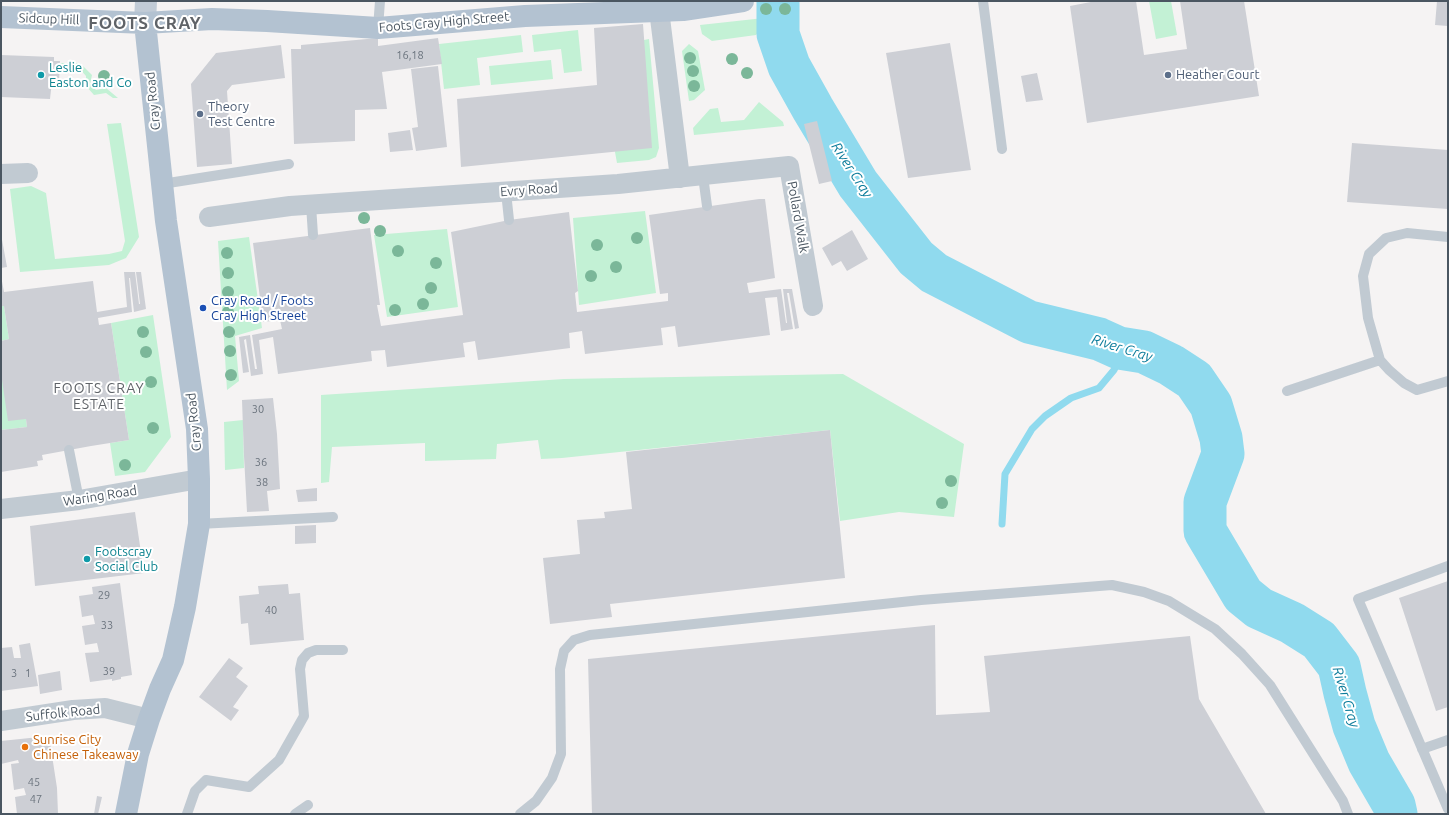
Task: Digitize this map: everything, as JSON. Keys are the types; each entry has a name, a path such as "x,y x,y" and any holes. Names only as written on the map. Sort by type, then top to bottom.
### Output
{"main road":[{"name":"Foots Cray High Street","path":"145,22 220,20 267,21 378,28 525,16 659,10 682,5 743,1"},
{"name":"Sidcup Hill","path":"1,17 145,22"},
{"name":"Cray Road","path":"126,814 138,754 160,689 173,660 185,607 199,524 197,429 166,221 145,22"}],"street":[{"path":"145,22 146,1"},
{"path":"659,10 680,178"},
{"name":"Pollard Walk","path":"680,178 789,166 813,306"},
{"path":"1,174 28,173"},
{"name":"Evry Road","path":"209,217 290,206 506,192 680,178"},
{"name":"Waring Road","path":"1,509 79,500 199,479"},
{"name":"Suffolk Road","path":"1,720 73,710 104,708 149,719"}],"lane":[{"path":"378,28 380,1"},
{"path":"984,1 1002,149"},
{"path":"162,184 289,164"},
{"path":"703,176 707,206"},
{"path":"506,192 509,220"},
{"path":"311,205 313,235"},
{"path":"1448,232 1407,233 1386,238 1369,254 1363,276 1368,318 1380,360 1404,383 1417,390 1448,380"},
{"path":"1407,233 1448,237"},
{"path":"1287,391 1380,360"},
{"path":"69,450 79,500"},
{"path":"199,524 333,517"},
{"path":"1448,566 1358,599 1448,809"},
{"path":"520,814 536,801 552,778 561,754 560,669 564,651 574,640 590,635 921,600 1112,585 1144,592 1169,601 1215,629 1242,654 1270,685 1343,801 1348,814"},
{"path":"187,814 195,791 206,780 249,786 279,760 304,716 300,669 302,660 308,653 316,650 343,650"},
{"path":"1422,749 1448,740"},
{"path":"295,814 308,805"}],"green space":[{"path":"1149,1 1171,1 1177,35 1156,39"},
{"path":"764,18 765,25 756,35 712,41 702,34 700,25"},
{"path":"578,30 582,71 564,73 561,49 534,52 532,35"},
{"path":"521,35 523,52 477,58 480,85 444,89 439,44"},
{"path":"649,39 659,148 656,157 649,160 617,163 615,152 644,40"},
{"path":"689,44 698,51 705,90 694,100 689,101 682,51"},
{"path":"551,60 553,79 491,85 489,66"},
{"path":"60,63 80,63 92,75 90,84 96,90 106,88 118,98 113,98 106,93 94,95 86,86 86,76 79,68 60,70"},
{"path":"759,102 783,122 784,126 694,135 693,128 710,109 718,108 721,122 744,120"},
{"path":"121,123 139,237 126,258 109,265 20,272 10,189 31,186 46,193 55,259 109,254 122,251 125,241 107,124"},
{"path":"645,211 656,293 579,305 573,218"},
{"path":"447,229 458,307 387,317 374,235"},
{"path":"249,237 262,328 235,336 239,381 227,390 218,241"},
{"path":"1,306 4,306 9,339 1,341"},
{"path":"153,315 171,437 145,472 115,476 110,443 129,440 111,323"},
{"path":"1,373 26,419 27,427 1,430"},
{"path":"843,374 964,444 954,517 899,512 840,521 830,430 541,459 538,440 497,444 496,459 425,461 425,443 332,447 329,482 321,483 321,395 564,379"},
{"path":"243,420 244,468 225,470 224,422"}],"building":[{"name":"Heather Court","path":"1096,1 1136,1 1144,55 1187,49 1180,1 1244,1 1259,96 1087,123 1070,6"},
{"path":"1437,1 1448,1 1448,26 1435,25"},
{"path":"643,24 652,148 461,167 457,99 597,85 594,28"},
{"path":"378,38 378,46 438,38 442,64 382,72 387,109 355,110 355,141 294,144 291,49 301,49 301,45"},
{"path":"950,43 971,170 908,178 886,53"},
{"path":"281,45 285,78 232,85 227,91 232,164 197,167 191,84 216,53"},
{"name":"Leslie Easton and Co","path":"1,55 54,57 54,61 60,61 59,82 52,81 50,99 1,97"},
{"path":"438,66 447,147 416,151 412,128 418,127 411,69"},
{"path":"1037,73 1043,100 1026,102 1021,76"},
{"path":"817,121 832,181 819,184 804,124"},
{"path":"410,130 413,150 390,152 388,133"},
{"path":"1352,143 1448,150 1448,209 1347,202"},
{"path":"765,199 775,278 747,283 749,293 781,289 787,323 783,289 792,289 799,328 795,329 789,293 787,293 793,329 781,331 777,297 765,298 770,335 678,347 675,326 661,328 663,345 585,354 582,331 569,333 570,348 478,360 475,341 463,343 465,357 387,367 385,350 371,351 372,361 278,374 273,337 259,340 263,374 251,376 246,339 244,340 249,372 243,373 239,337 250,335 255,369 257,369 252,335 282,329 280,320 263,322 253,243 370,228 380,305 377,305 381,326 463,315 451,232 509,220 569,212 578,291 575,293 577,312 668,301 668,293 660,294 649,215"},
{"path":"852,230 868,259 847,271 841,261 832,266 822,248"},
{"path":"1,234 7,267 1,268"},
{"path":"124,272 135,272 140,304 136,272 141,272 146,309 134,312 129,278 132,312 98,318 99,325 111,323 129,440 42,455 43,460 37,461 38,466 1,472 1,430 27,427 26,419 8,421 1,373 1,341 9,339 4,306 1,306 1,276 4,292 93,281 97,312 127,307"},
{"path":"273,398 277,434 280,489 267,491 269,511 247,512 242,400"},
{"path":"830,430 845,578 610,604 612,617 550,624 543,558 580,554 577,520 605,518 604,512 632,509 626,452"},
{"path":"317,488 317,501 298,502 296,490"},
{"name":"Footscray Social Club","path":"135,512 144,573 35,586 30,526"},
{"path":"316,525 316,543 295,544 295,526"},
{"path":"1448,581 1448,707 1436,711 1399,598"},
{"path":"120,583 132,675 121,677 121,679 112,681 112,679 90,682 85,653 99,652 97,643 85,645 82,626 95,624 93,615 82,617 79,596 93,594 92,587"},
{"path":"288,584 289,594 300,593 304,640 250,645 248,623 241,624 239,596 259,594 258,586"},
{"path":"935,625 936,715 990,712 984,656 1190,636 1199,699 1266,814 592,814 588,659"},
{"path":"30,643 38,686 1,691 1,648 12,647 14,658 21,658 19,645"},
{"path":"229,658 243,668 236,677 248,686 233,707 239,710 231,721 199,697"},
{"path":"60,671 62,690 40,694 38,675"},
{"path":"49,736 57,788 58,814 17,814 15,797 26,795 24,788 14,790 11,764 19,763 18,760 1,764 1,741"},
{"path":"97,796 102,797 98,814 94,814"}],"waterway":[{"name":"River Cray","path":"778,1 778,34 789,66 858,184 916,258 934,273 1029,322 1099,339 1119,348 1144,352 1171,365 1194,380 1211,405 1221,438 1223,454 1205,502 1205,531 1243,595 1259,608 1292,623 1319,640 1339,666 1354,726 1369,762 1394,805 1396,814"},
{"path":"1002,524 1005,474 1032,429 1045,416 1071,398 1099,388 1114,370 1119,360 1119,348"}],"place":[{"name":"Leslie Easton and Co","path":"41,75"},
{"name":"Heather Court","path":"1168,75"},
{"name":"Theory Test Centre","path":"200,114"},
{"name":"Cray Road / Foots Cray High Street","path":"203,308"},
{"name":"Footscray Social Club","path":"87,559"},
{"name":"Sunrise City Chinese Takeaway","path":"25,747"}],"district":[{"name":"FOOTS CRAY","path":"145,23"},
{"name":"FOOTS CRAY ESTATE","path":"99,396"}]}
